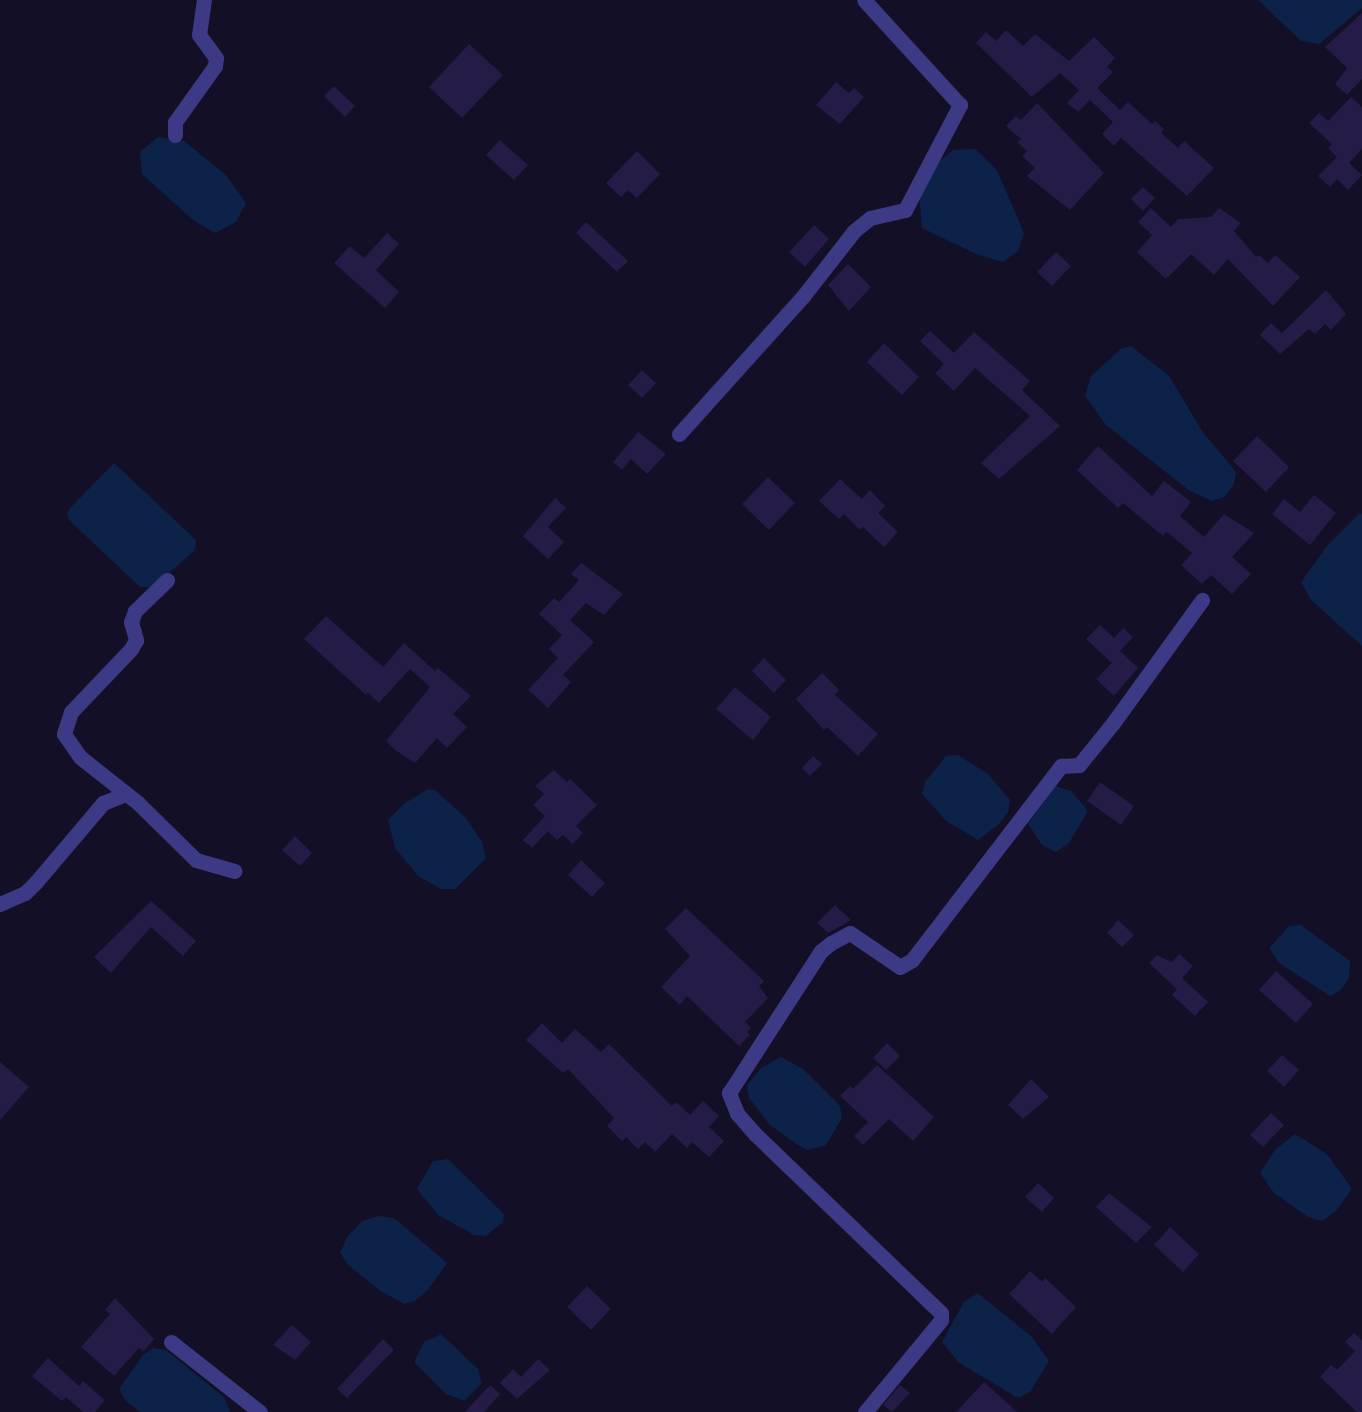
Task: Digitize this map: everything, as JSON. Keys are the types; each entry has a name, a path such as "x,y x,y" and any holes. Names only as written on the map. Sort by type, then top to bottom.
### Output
{"street":[{"path":"175,135 175,123 215,66 216,58 199,35 204,0"},
{"path":"679,434 804,295 854,231 870,218 887,211 905,210 960,105 864,0"},
{"path":"167,580 135,611 130,622 136,640 131,649 71,711 64,734 80,757 173,834 196,860 234,871"},
{"path":"865,1412 936,1327 941,1313 926,1294 755,1134 737,1113 729,1093 821,951 831,943 850,933 900,966 912,960 1061,766 1079,765 1113,723 1202,600"},
{"path":"0,904 25,893 103,803 125,794"},
{"path":"171,1342 260,1412"}],"water":[{"path":"1258,0 1362,0 1362,8 1319,44 1301,41"},
{"path":"158,137 184,141 225,174 246,203 236,222 215,233 193,220 142,174 140,152"},
{"path":"975,149 997,170 1024,233 1018,251 1003,262 976,254 922,228 919,194 932,168 953,150"},
{"path":"1131,346 1169,376 1202,431 1236,472 1234,484 1224,497 1212,501 1190,491 1106,425 1085,396 1091,376 1122,348"},
{"path":"114,463 196,540 195,550 153,587 140,587 69,520 67,513 73,505"},
{"path":"1360,513 1362,514 1362,646 1311,600 1301,582 1327,546"},
{"path":"958,755 988,774 1010,800 1008,812 999,824 978,840 946,821 922,794 925,782 946,756"},
{"path":"1055,786 1071,791 1088,811 1069,843 1056,852 1042,845 1028,824"},
{"path":"428,789 435,790 466,818 482,842 486,858 455,889 441,889 418,876 395,848 388,820 405,803"},
{"path":"1301,925 1350,961 1349,978 1341,990 1330,996 1279,963 1269,948 1289,926"},
{"path":"781,1057 803,1069 840,1106 842,1118 826,1145 808,1150 796,1144 770,1125 749,1098 747,1085 761,1068"},
{"path":"1295,1134 1327,1154 1352,1189 1336,1211 1322,1221 1308,1217 1274,1193 1260,1173 1275,1150"},
{"path":"448,1159 504,1214 503,1222 486,1236 474,1235 438,1215 417,1189 433,1161"},
{"path":"378,1216 394,1218 447,1263 428,1290 415,1301 404,1304 379,1290 348,1265 340,1253 347,1237 362,1221"},
{"path":"978,1293 1032,1337 1049,1361 1030,1392 1018,1398 958,1362 942,1342 964,1302"},
{"path":"441,1334 478,1369 482,1383 464,1401 446,1394 414,1362 424,1342"},
{"path":"153,1348 166,1350 224,1397 230,1412 140,1412 125,1400 119,1389 143,1355"}],"building":[{"path":"1362,13 1362,79 1347,95 1335,84 1347,68 1325,47"},
{"path":"1006,30 1023,46 1035,34 1069,61 1094,37 1115,58 1107,67 1113,72 1097,88 1120,110 1128,102 1152,124 1155,121 1164,129 1161,133 1178,148 1184,141 1214,168 1187,196 1121,138 1114,146 1102,134 1113,122 1090,100 1078,112 1067,103 1079,90 1060,73 1032,97 976,43 986,32 996,41"},
{"path":"469,44 503,75 462,118 429,87"},
{"path":"836,82 849,93 854,88 864,97 840,124 816,105"},
{"path":"334,86 355,106 345,117 324,96"},
{"path":"1351,97 1362,107 1362,149 1349,163 1362,175 1348,190 1337,179 1330,187 1318,176 1337,157 1328,148 1332,144 1309,123 1319,113 1328,121"},
{"path":"1037,103 1104,173 1070,210 1027,176 1035,168 1022,156 1027,151 1017,142 1021,139 1006,126 1016,116 1021,120"},
{"path":"500,140 528,165 514,180 486,155"},
{"path":"637,151 660,174 637,198 628,190 621,197 606,183"},
{"path":"1143,187 1155,198 1143,211 1131,199"},
{"path":"1151,208 1171,227 1178,219 1211,217 1219,208 1241,223 1234,231 1256,257 1259,255 1268,263 1275,255 1300,277 1273,306 1228,259 1214,275 1191,254 1166,279 1137,252 1152,235 1138,222"},
{"path":"586,222 628,261 617,272 576,233"},
{"path":"814,225 829,239 805,267 789,252"},
{"path":"387,233 399,244 376,270 399,292 385,308 334,263 350,246 364,258"},
{"path":"1056,252 1071,266 1052,286 1037,272"},
{"path":"848,264 871,287 849,311 828,285"},
{"path":"1326,290 1346,314 1331,330 1325,324 1315,334 1309,329 1280,354 1260,335 1271,323 1282,333"},
{"path":"930,331 954,353 974,332 1030,381 1022,390 1060,426 999,479 981,463 1030,416 975,368 954,391 935,373 944,364 920,341"},
{"path":"884,343 919,377 902,395 867,362"},
{"path":"642,370 656,383 642,398 628,385"},
{"path":"638,432 666,454 647,474 631,459 622,470 613,462"},
{"path":"1257,436 1289,467 1266,492 1233,461"},
{"path":"1098,446 1152,496 1164,481 1191,502 1180,516 1204,537 1224,514 1254,533 1232,557 1251,574 1232,594 1211,575 1202,584 1181,565 1192,553 1167,532 1163,536 1123,503 1118,508 1077,470"},
{"path":"768,477 795,503 769,530 742,504"},
{"path":"840,479 862,499 870,490 885,506 878,513 898,532 884,547 863,527 860,530 844,514 839,519 819,501"},
{"path":"1314,495 1336,513 1310,545 1272,514 1284,499 1300,512"},
{"path":"555,498 566,508 548,527 564,542 548,559 523,536"},
{"path":"581,563 623,594 604,615 586,603 570,620 594,642 563,675 571,682 548,708 528,690 558,658 549,649 562,635 539,614 554,598 559,602 579,580 571,574"},
{"path":"326,616 383,667 404,643 435,671 438,668 471,696 453,714 467,727 447,748 437,738 415,763 395,750 386,741 430,687 410,669 379,703 368,693 366,695 304,639"},
{"path":"1100,625 1114,638 1123,628 1133,637 1120,651 1138,668 1114,696 1096,679 1112,663 1086,639"},
{"path":"764,658 786,680 774,693 752,671"},
{"path":"822,673 839,690 835,695 878,734 858,756 827,727 824,730 796,699"},
{"path":"735,687 771,717 753,740 716,709"},
{"path":"813,756 822,764 810,776 802,768"},
{"path":"554,770 567,782 570,779 597,805 576,826 583,833 573,844 563,835 557,840 548,831 532,848 523,840 545,816 533,805 544,794 535,786"},
{"path":"1100,782 1134,806 1121,825 1087,801"},
{"path":"295,836 312,853 300,866 282,850"},
{"path":"581,860 605,883 592,897 568,875"},
{"path":"151,901 196,941 183,956 151,927 111,973 94,957"},
{"path":"835,905 851,920 828,933 817,923"},
{"path":"686,908 764,981 759,986 768,998 745,1022 751,1028 747,1032 750,1035 739,1046 687,996 680,1005 661,987 690,956 665,929"},
{"path":"1118,920 1134,935 1122,947 1107,933"},
{"path":"1179,954 1193,966 1182,978 1208,1002 1195,1016 1172,995 1177,989 1149,963 1157,955 1172,962"},
{"path":"1276,971 1313,1004 1296,1023 1259,990"},
{"path":"542,1023 562,1043 575,1029 601,1052 609,1044 672,1106 676,1102 690,1115 703,1101 719,1116 709,1127 724,1141 709,1157 692,1142 687,1148 672,1134 655,1152 645,1142 638,1149 626,1137 622,1141 607,1126 614,1118 568,1069 563,1073 526,1040"},
{"path":"887,1043 900,1056 886,1070 873,1058"},
{"path":"1282,1055 1299,1070 1284,1087 1267,1071"},
{"path":"0,1062 29,1087 0,1120"},
{"path":"877,1065 934,1117 913,1141 889,1119 863,1145 854,1136 868,1122 840,1096 850,1086 853,1089"},
{"path":"1031,1079 1049,1097 1023,1119 1008,1105"},
{"path":"1271,1113 1284,1125 1263,1147 1250,1135"},
{"path":"1038,1183 1054,1198 1042,1212 1025,1197"},
{"path":"1109,1193 1152,1227 1136,1243 1096,1207"},
{"path":"1170,1227 1199,1254 1183,1272 1154,1245"},
{"path":"1030,1271 1042,1282 1045,1278 1076,1307 1052,1334 1009,1294"},
{"path":"587,1286 611,1309 591,1330 567,1307"},
{"path":"115,1298 154,1339 143,1352 139,1348 114,1376 81,1347 110,1314 105,1310"},
{"path":"292,1325 311,1342 295,1360 273,1345"},
{"path":"1354,1333 1362,1340 1362,1412 1357,1412 1320,1377 1331,1365 1337,1370 1355,1351 1345,1342"},
{"path":"383,1339 394,1350 347,1398 337,1389"},
{"path":"48,1358 79,1386 83,1381 105,1400 95,1412 83,1412 66,1397 62,1401 32,1376"},
{"path":"538,1359 550,1370 517,1399 500,1383 513,1369 521,1377"},
{"path":"984,1382 1017,1412 956,1412"},
{"path":"490,1385 500,1394 484,1412 465,1412"},
{"path":"900,1385 910,1393 892,1412 883,1405"}]}
